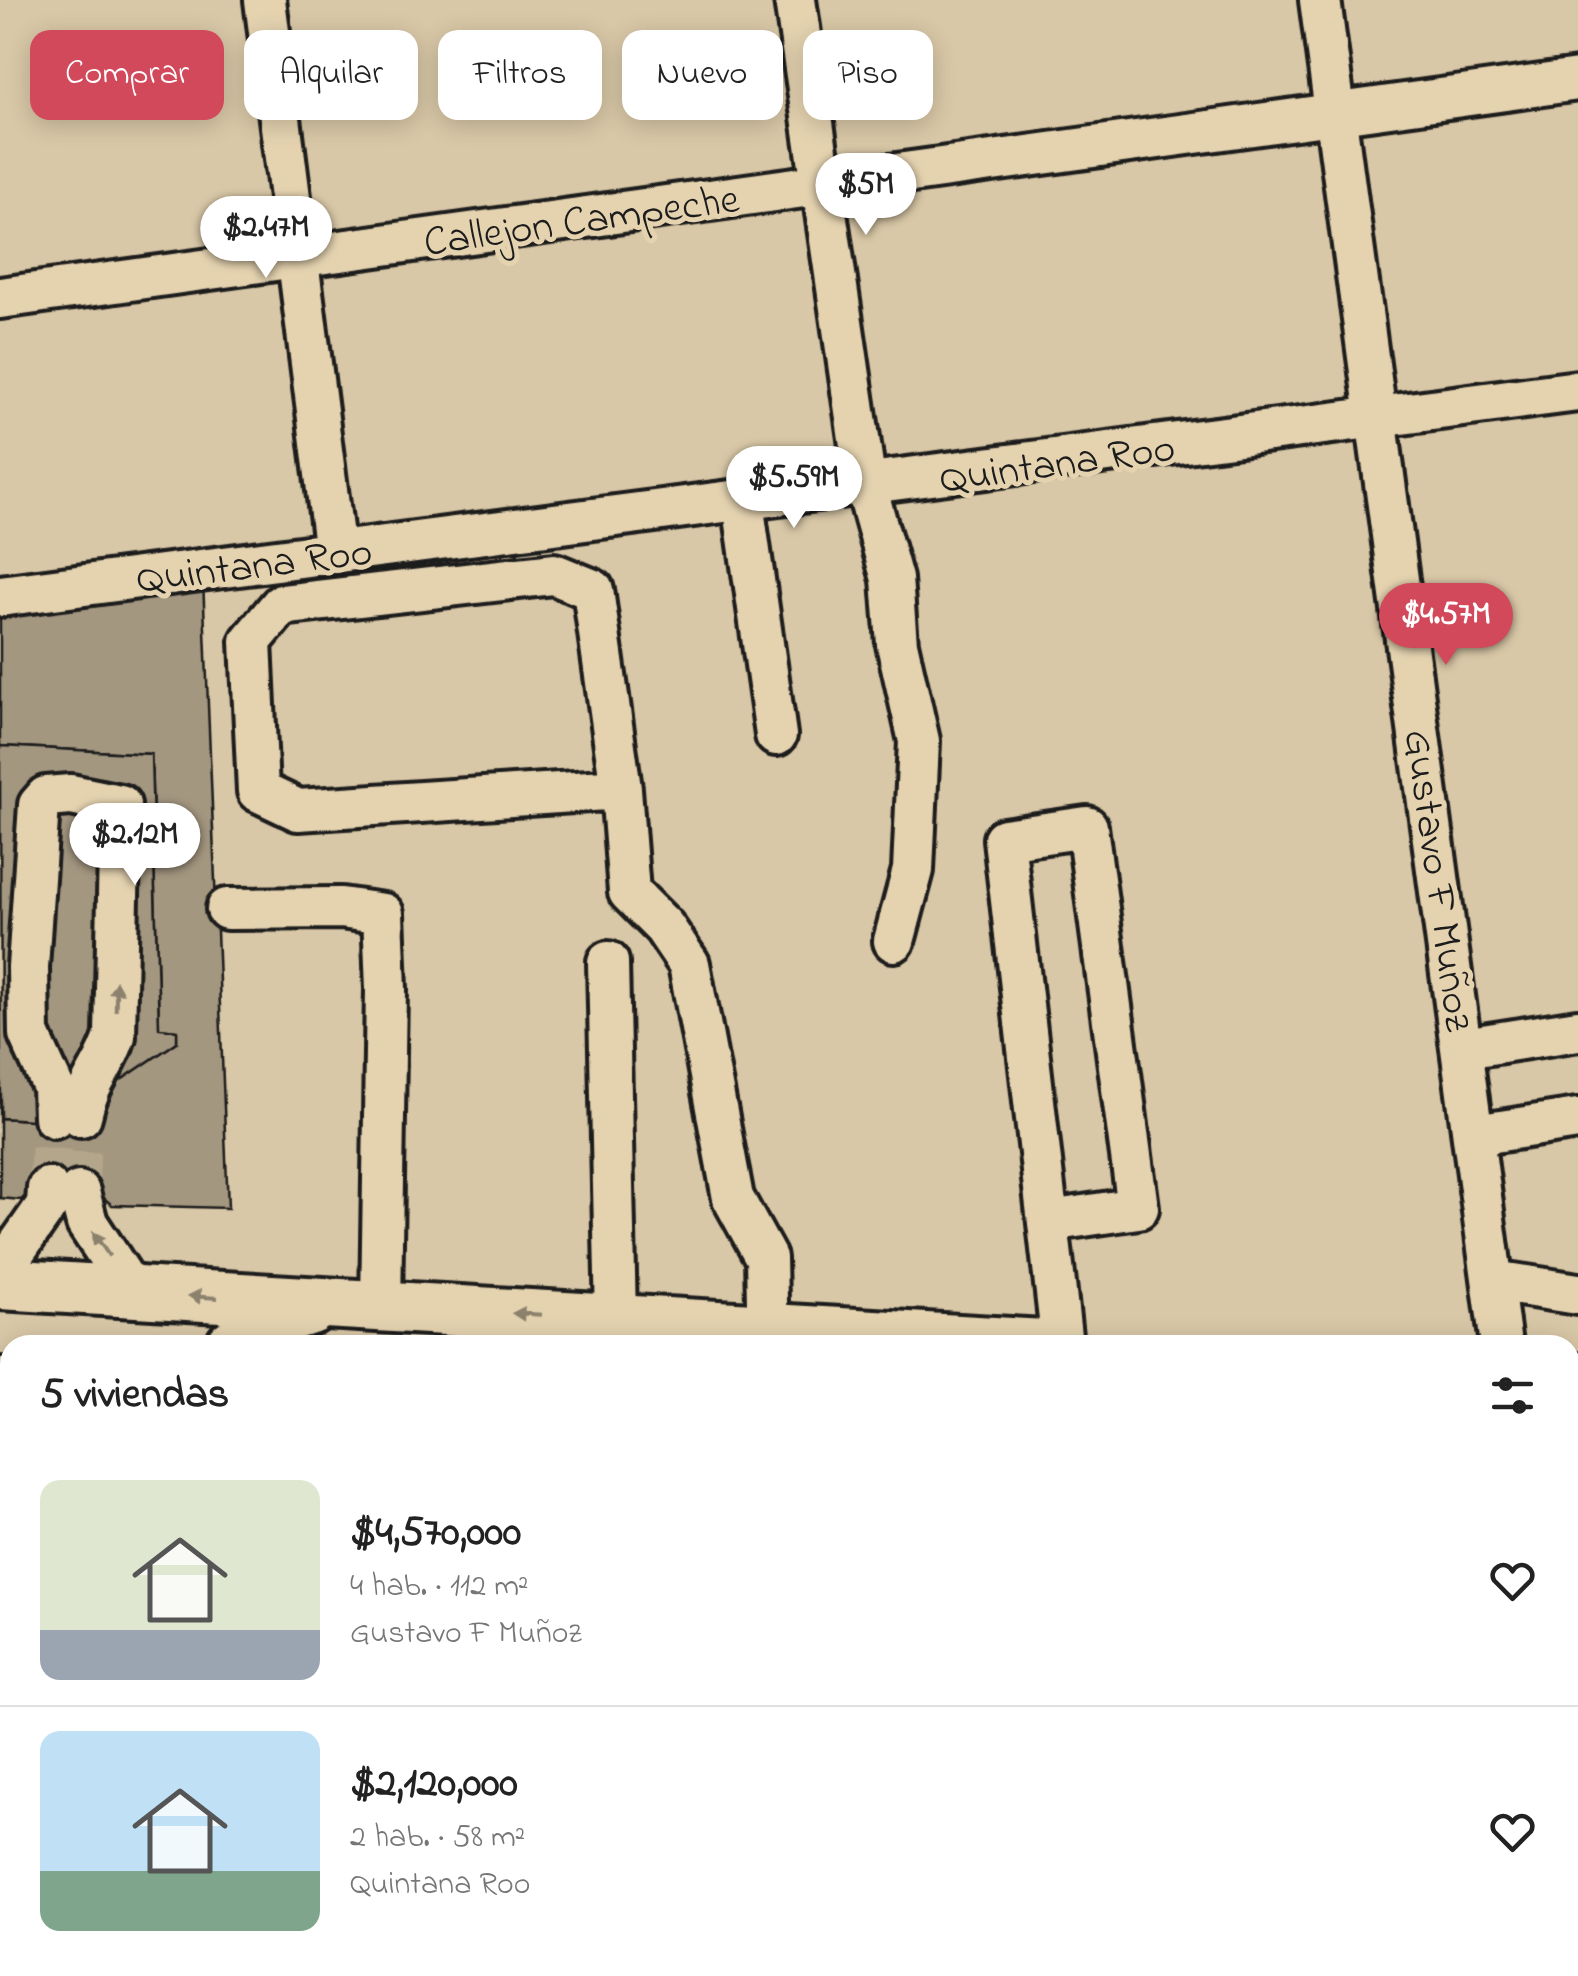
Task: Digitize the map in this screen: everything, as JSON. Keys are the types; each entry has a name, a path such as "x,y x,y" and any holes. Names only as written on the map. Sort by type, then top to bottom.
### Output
{"main road":[{"path":"0,1284 616,1319 744,1335"},
{"path":"247,1335 266,1322 325,1304"}],"street":[{"path":"265,0 335,553"},
{"path":"795,0 866,486 892,580 896,644 919,741 913,870 894,941"},
{"name":"Gustavo F Muñoz","path":"1320,0 1500,1335"},
{"name":"Callejon Campeche","path":"0,298 1578,80"},
{"name":"Quintana Roo","path":"0,596 866,486 1578,390"},
{"path":"743,502 776,735"},
{"path":"622,790 298,810 258,791 251,641 281,605 554,574 593,590 622,790 629,892 664,926 689,964 733,1198 766,1258 768,1335"},
{"path":"46,796 106,799 120,805 116,1036 108,1060 69,1101 14,1034 28,968 39,805 46,796"},
{"path":"1049,1221 1138,1208 1087,827 1004,839 1061,1335"},
{"path":"228,909 341,908 383,914 386,989 381,1306"},
{"path":"608,962 616,1319"},
{"path":"1464,1048 1578,1030"},
{"path":"1475,1135 1578,1120"},
{"path":"0,1272 47,1205 64,1190 133,1292"},
{"path":"1493,1281 1578,1294"}],"building":[{"path":"203,579 228,1208 112,1205 93,1189 41,1182 21,1200 0,1198 0,1076 1,1118 48,1121 96,1097 177,1042 177,1030 159,1028 151,754 0,746 0,619"},
{"path":"0,746 151,754 159,1028 177,1030 177,1042 96,1097 48,1121 1,1118"}],"tunnel":[{"path":"79,1192 81,1116"},
{"path":"48,1188 54,1117"}]}
